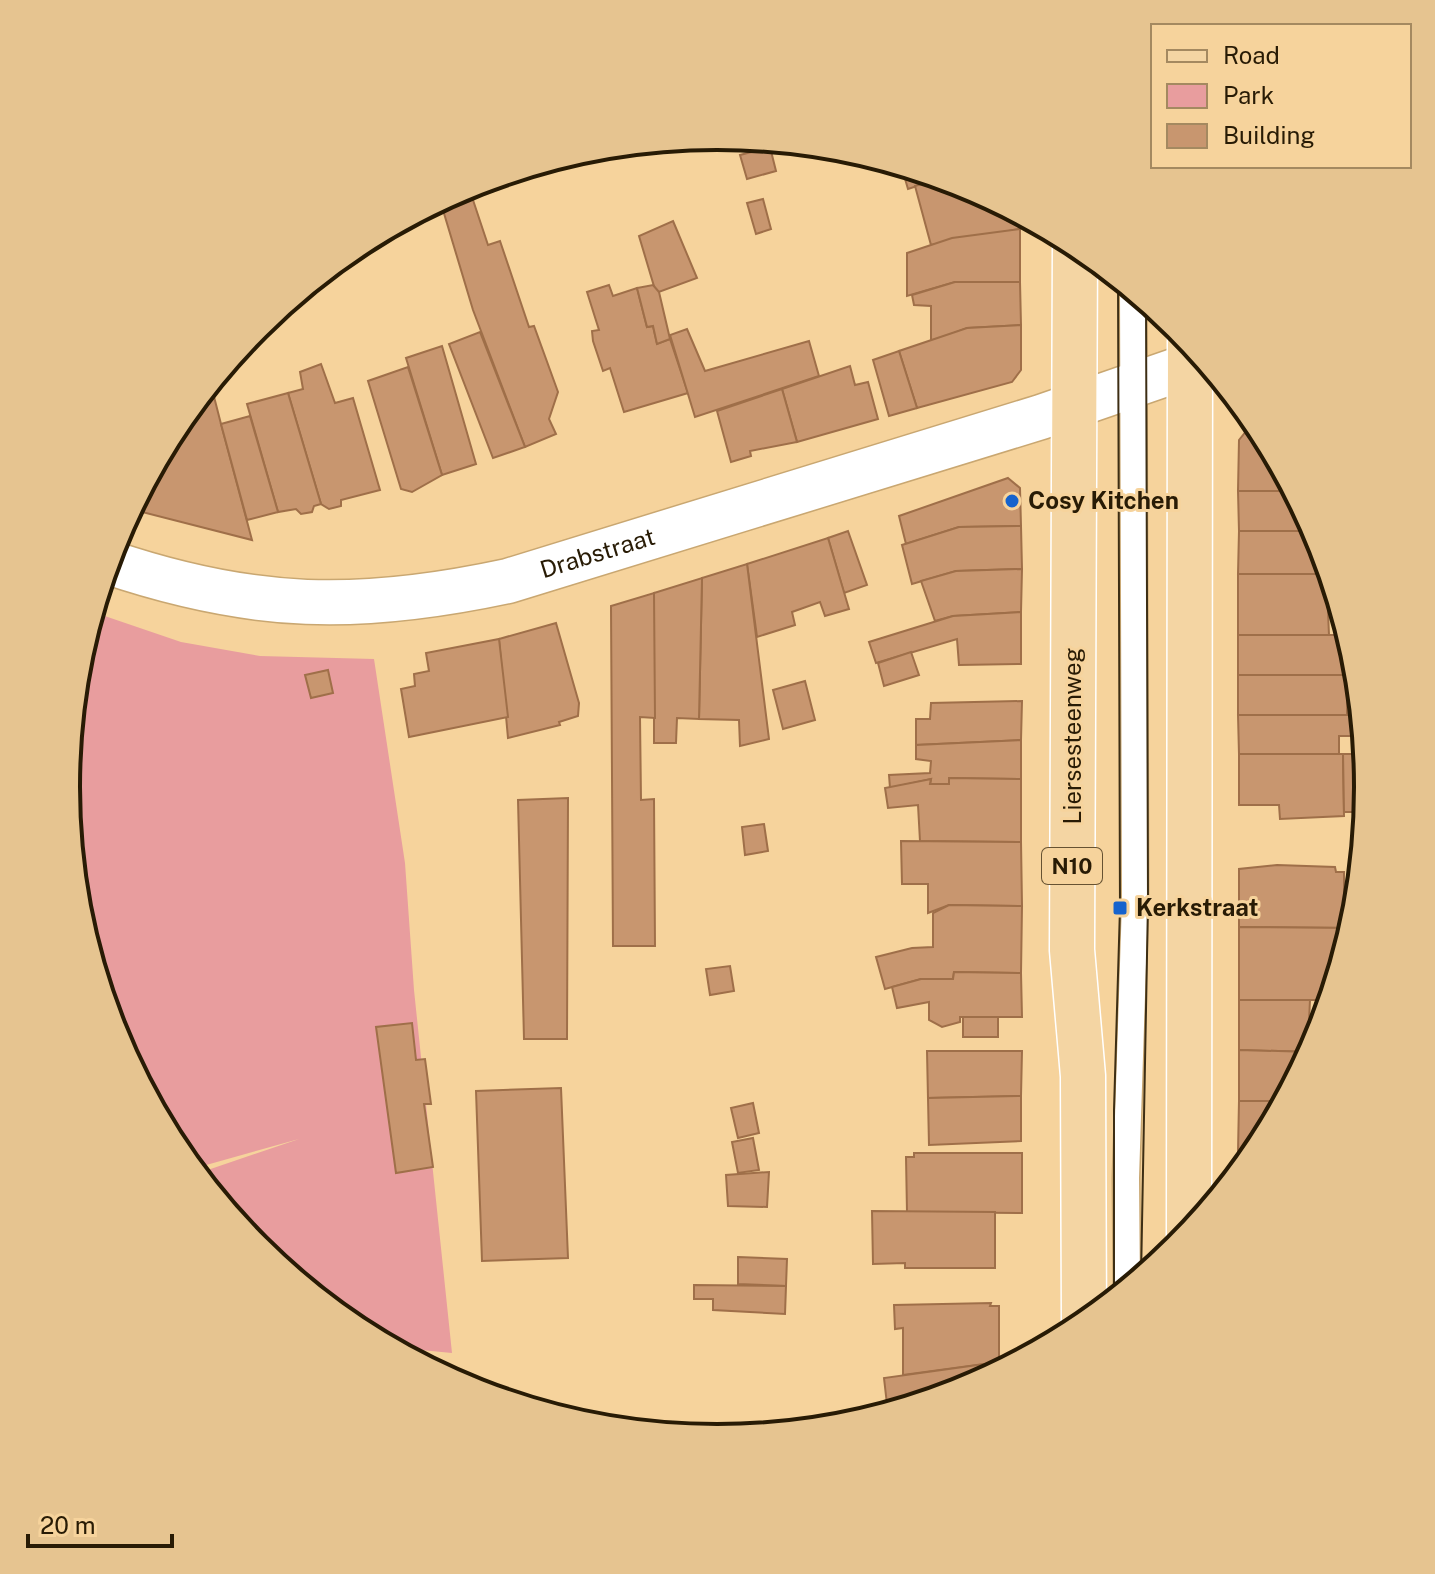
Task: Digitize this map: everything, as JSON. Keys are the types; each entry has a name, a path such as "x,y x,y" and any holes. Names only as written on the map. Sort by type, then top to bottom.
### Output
{"main road":[{"name":"Liersesteenweg","path":"1075,259 1072,950 1083,1076 1084,1309"},
{"path":"1189,1215 1195,365"}],"street":[{"path":"1074,406 1131,386 1189,358"},
{"name":"Drabstraat","path":"120,566 207,592 273,602 357,602 452,593 533,573 1074,406"}],"lane":[{"path":"1127,1275 1126,1178 1135,903 1133,304"}],"green space":[{"path":"104,616 181,642 260,656 374,659 405,863 414,990 452,1353 419,1350 329,1293 267,1238 208,1170 299,1139 205,1165 165,1106 114,992 92,911 81,829 81,745 85,704"}],"building":[{"path":"755,151 771,152 776,171 747,179 740,155"},
{"path":"905,178 924,184 908,189"},
{"path":"923,184 961,198 999,215 1020,229 931,245 915,186"},
{"path":"473,199 488,245 500,241 529,327 534,326 558,392 549,419 556,434 525,447 473,310 443,212"},
{"path":"763,199 771,229 756,234 747,203"},
{"path":"673,221 697,278 656,293 639,236"},
{"path":"1020,229 1020,282 955,282 907,296 907,253 952,238"},
{"path":"955,282 1020,282 1021,325 967,328 931,342 931,306 914,305 912,295"},
{"path":"609,285 613,296 637,288 647,327 653,326 657,344 670,339 688,393 624,412 610,368 603,371 593,341 592,331 599,330 587,292"},
{"path":"653,285 659,292 670,339 657,344 653,326 647,327 637,288"},
{"path":"1021,325 1021,370 1012,382 917,408 899,351 967,328"},
{"path":"687,329 705,371 809,341 819,376 695,417 670,335"},
{"path":"480,332 525,447 493,458 449,344"},
{"path":"442,346 476,464 442,475 406,358"},
{"path":"899,351 917,408 889,416 873,360"},
{"path":"321,364 335,403 353,398 380,490 341,500 341,506 329,509 321,504 288,393 303,389 300,372"},
{"path":"850,366 855,385 868,382 878,419 797,442 782,389"},
{"path":"408,367 442,475 412,492 401,489 368,381"},
{"path":"782,389 797,442 750,451 751,456 731,462 717,411"},
{"path":"288,393 321,504 314,506 312,512 301,514 296,509 278,512 247,404"},
{"path":"214,396 252,540 143,512 165,468"},
{"path":"250,416 278,512 247,520 221,424"},
{"path":"1246,431 1282,491 1238,491 1239,440"},
{"path":"1008,478 1020,488 1021,526 959,527 906,544 899,516"},
{"path":"1238,491 1282,491 1301,531 1239,531"},
{"path":"1021,526 1022,569 956,571 912,584 902,545 959,527"},
{"path":"848,531 867,585 844,593 828,538"},
{"path":"1239,531 1301,531 1318,574 1238,574"},
{"path":"828,538 849,609 825,616 820,602 792,612 795,625 757,637 747,564"},
{"path":"747,564 769,739 740,746 739,720 699,719 702,578"},
{"path":"1022,569 1021,612 953,616 935,621 921,581 956,571"},
{"path":"1238,574 1318,574 1330,611 1329,635 1238,635"},
{"path":"702,578 699,719 677,718 676,743 654,743 654,593"},
{"path":"654,593 655,718 640,717 641,800 654,799 655,946 613,946 611,606"},
{"path":"1021,612 1021,664 959,665 957,639 876,663 869,642 953,616"},
{"path":"556,623 579,703 578,716 559,722 560,725 508,738 499,639"},
{"path":"1238,635 1336,635 1345,675 1238,675"},
{"path":"499,639 508,717 409,737 401,689 415,686 414,674 429,671 426,653"},
{"path":"911,652 919,675 884,686 878,663"},
{"path":"328,670 333,693 311,698 305,675"},
{"path":"1238,675 1345,675 1347,715 1238,715"},
{"path":"805,681 815,720 783,729 773,690"},
{"path":"1022,701 1021,740 916,745 916,719 930,719 931,703"},
{"path":"1238,715 1351,715 1353,736 1339,736 1339,754 1239,754"},
{"path":"1021,740 1021,779 949,778 949,784 930,784 931,779 890,788 889,775 930,773 931,761 916,759 916,745"},
{"path":"1239,754 1343,754 1344,816 1280,819 1279,805 1239,805"},
{"path":"1343,754 1354,754 1354,812 1344,812"},
{"path":"949,778 1021,779 1021,842 920,841 918,805 888,808 885,788 931,779 930,784 949,784"},
{"path":"568,798 567,1039 524,1039 518,800"},
{"path":"764,824 768,851 745,855 742,827"},
{"path":"901,841 1021,842 1022,906 949,905 928,913 928,884 902,884"},
{"path":"1277,865 1335,867 1336,872 1344,872 1344,905 1339,928 1239,927 1239,869"},
{"path":"949,905 1022,906 1021,973 954,972 953,979 921,979 885,989 876,957 912,948 933,947 933,913"},
{"path":"1239,927 1339,928 1318,1000 1239,1000"},
{"path":"730,966 734,991 710,995 706,969"},
{"path":"954,972 1021,973 1022,1017 960,1017 960,1022 942,1027 929,1020 929,1002 897,1008 892,987 921,979 953,979"},
{"path":"1239,1000 1310,1000 1310,1021 1297,1052 1239,1050"},
{"path":"963,1017 998,1017 998,1037 963,1037"},
{"path":"412,1023 416,1060 425,1059 431,1104 424,1104 433,1167 396,1173 376,1027"},
{"path":"1239,1050 1297,1052 1273,1101 1239,1101"},
{"path":"927,1051 1022,1051 1021,1096 928,1098"},
{"path":"561,1088 568,1258 482,1261 476,1091"},
{"path":"1021,1096 1021,1141 929,1145 928,1098"},
{"path":"1239,1101 1273,1101 1248,1141 1238,1152"},
{"path":"753,1103 759,1133 738,1138 731,1108"},
{"path":"753,1138 759,1170 738,1173 732,1142"},
{"path":"914,1153 1022,1153 1022,1213 907,1212 906,1157 914,1157"},
{"path":"769,1172 767,1207 728,1206 726,1175"},
{"path":"872,1211 995,1212 995,1268 905,1268 905,1263 873,1264"},
{"path":"738,1257 787,1259 786,1286 738,1284"},
{"path":"694,1285 786,1286 785,1314 713,1310 713,1299 694,1299"},
{"path":"991,1303 990,1306 999,1306 999,1359 989,1363 903,1375 903,1328 895,1329 894,1305"},
{"path":"989,1363 922,1391 887,1402 884,1378"}],"tram line":[{"path":"1114,1286 1114,1110 1120,908 1118,291"},
{"path":"1141,1263 1148,902 1146,316"}],"place":[{"name":"Cosy Kitchen","path":"1012,501"},
{"name":"Kerkstraat","path":"1120,908"}]}
